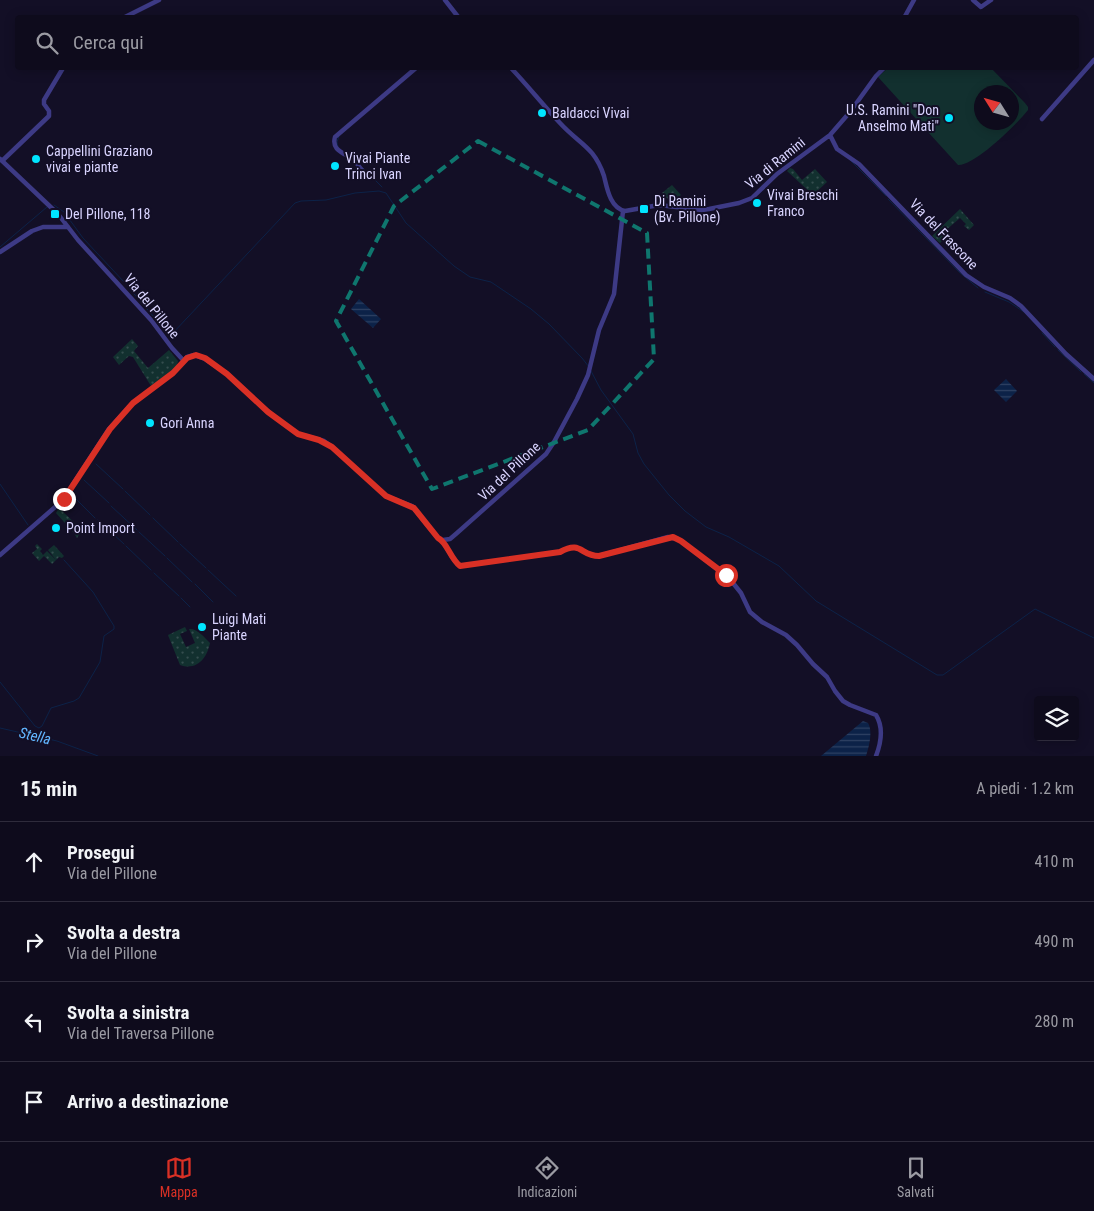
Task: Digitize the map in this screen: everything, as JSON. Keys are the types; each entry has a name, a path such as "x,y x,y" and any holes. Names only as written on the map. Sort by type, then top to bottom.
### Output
{"street":[{"path":"445,0 457,15"},
{"path":"906,15 914,0"},
{"path":"973,0 978,6 982,7 991,0"},
{"path":"129,15 158,1"},
{"path":"1042,119 1094,60"},
{"path":"1,160 49,116 49,112 43,102 63,70"},
{"path":"362,170 354,160 336,148 334,143 335,137 414,70"},
{"path":"513,70 562,126 594,154 600,164 612,201 617,208 623,210"},
{"name":"Via di Ramini","path":"623,210 658,205 702,210 739,203 754,196 777,174 830,135 882,70"},
{"name":"Via del Frascone","path":"830,135 837,149 854,160 867,172 966,275 984,287 1010,298 1021,306 1066,354 1094,379"},
{"name":"Via del Pillone","path":"1,160 54,210 138,305 184,361"},
{"name":"Via del Pillone","path":"443,540 448,540 454,536 546,454 563,425 588,375 598,330 614,291 623,210"},
{"path":"0,252 32,231 43,227 68,227"},
{"path":"0,555 62,501 110,429 133,403 194,355 207,360 227,374 268,412 290,429 302,436 328,444 386,496 414,508 438,538 443,540 452,558 463,566 560,552 573,547 579,548 591,555 599,556 668,537 676,538 729,578 739,590 750,612 762,622 786,635 797,645 813,664 828,677 843,701 876,715 879,720 880,730 880,742 876,756"}],"highlighted area":[{"path":"478,141 647,233 654,359 588,430 432,489 336,321 394,206"}],"green space":[{"name":"U.S. Ramini \"Don Anselmo Mati\"","path":"886,70 993,70 1008,85 974,85 974,130 1010,130 985,152 958,165 878,77"},
{"name":"U.S. Ramini \"Don Anselmo Mati\"","path":"1019,97 1028,107 1028,110 1019,120"},
{"path":"790,168 802,180 815,169 827,182 813,195 787,171"},
{"path":"672,185 681,195 675,200 668,199 662,193"},
{"path":"960,209 974,225 969,230 964,226 966,224 960,218 945,231 948,235 940,243 932,236"},
{"path":"132,339 138,346 134,351 148,368 169,350 178,361 177,365 168,375 151,386 133,357 129,356 119,365 113,357"},
{"path":"59,508 82,530 77,538 56,513"},
{"path":"37,544 42,549 40,551 43,555 47,551 56,560 52,564 44,556 39,561 32,553 37,549 35,546"},
{"path":"54,545 64,556 62,558 59,557 56,560 48,550"},
{"path":"185,627 187,631 180,634 186,647 195,643 189,629 198,631 210,643 204,658 196,665 180,665 168,635"}],"water":[{"path":"359,299 381,319 373,328 351,309"},
{"path":"1006,379 1017,391 1006,402 994,390"},
{"path":"863,721 868,723 870,730 866,756 821,756"}],"waterway":[{"path":"338,147 339,136"},
{"path":"850,160 886,196"},
{"path":"363,168 382,187"},
{"path":"129,288 166,331 172,334 295,203 379,191 386,193 406,223 454,266 470,277 491,282 531,309 549,324 589,367"},
{"path":"888,199 959,272 978,288"},
{"path":"54,205 64,212 83,238 125,283"},
{"path":"0,247 47,207"},
{"path":"985,292 1009,302 1024,312"},
{"path":"1042,333 1055,347"},
{"path":"1058,350 1081,372"},
{"path":"591,371 601,390 633,434 638,453 644,464 669,495 685,511 706,527 729,537 779,566 816,601 937,675 943,675 1035,609 1094,638"},
{"path":"1084,374 1094,383"},
{"path":"96,464 123,489"},
{"path":"84,480 109,503"},
{"path":"0,484 28,525"},
{"path":"125,491 150,515"},
{"path":"73,496 95,518"},
{"path":"111,506 137,530"},
{"path":"153,518 178,542"},
{"path":"98,520 124,544"},
{"path":"139,532 165,556"},
{"path":"180,544 206,568"},
{"path":"126,546 151,570"},
{"path":"167,558 192,582"},
{"path":"0,682 35,726 39,728 42,726 51,708 79,698 100,662 104,636 114,629 114,626 93,592 64,560"},
{"path":"208,570 236,596"},
{"path":"154,573 179,596"},
{"path":"195,584 213,602"},
{"path":"181,598 190,607"},
{"name":"Stella","path":"0,728 57,741 98,756"}],"place":[{"name":"Baldacci Vivai","path":"542,113"},
{"name":"U.S. Ramini \"Don Anselmo Mati\"","path":"949,118"},
{"name":"Cappellini Graziano vivai e piante","path":"36,159"},
{"name":"Vivai Piante Trinci Ivan","path":"335,166"},
{"name":"Vivai Breschi Franco","path":"757,203"},
{"name":"Di Ramini (Bv. Pillone)","path":"644,209"},
{"name":"Del Pillone, 118","path":"55,214"},
{"name":"Gori Anna","path":"150,423"},
{"name":"Point Import","path":"56,528"},
{"name":"Luigi Mati Piante","path":"202,627"}],"route":[{"path":"64,499 110,429 133,403 173,373 187,358 191,355 196,355 205,358 227,374 268,412 298,434 328,444 386,496 414,508 438,538 443,540 452,558 460,566 560,552 573,547 579,548 593,556 599,556 673,537 726,575"}]}
